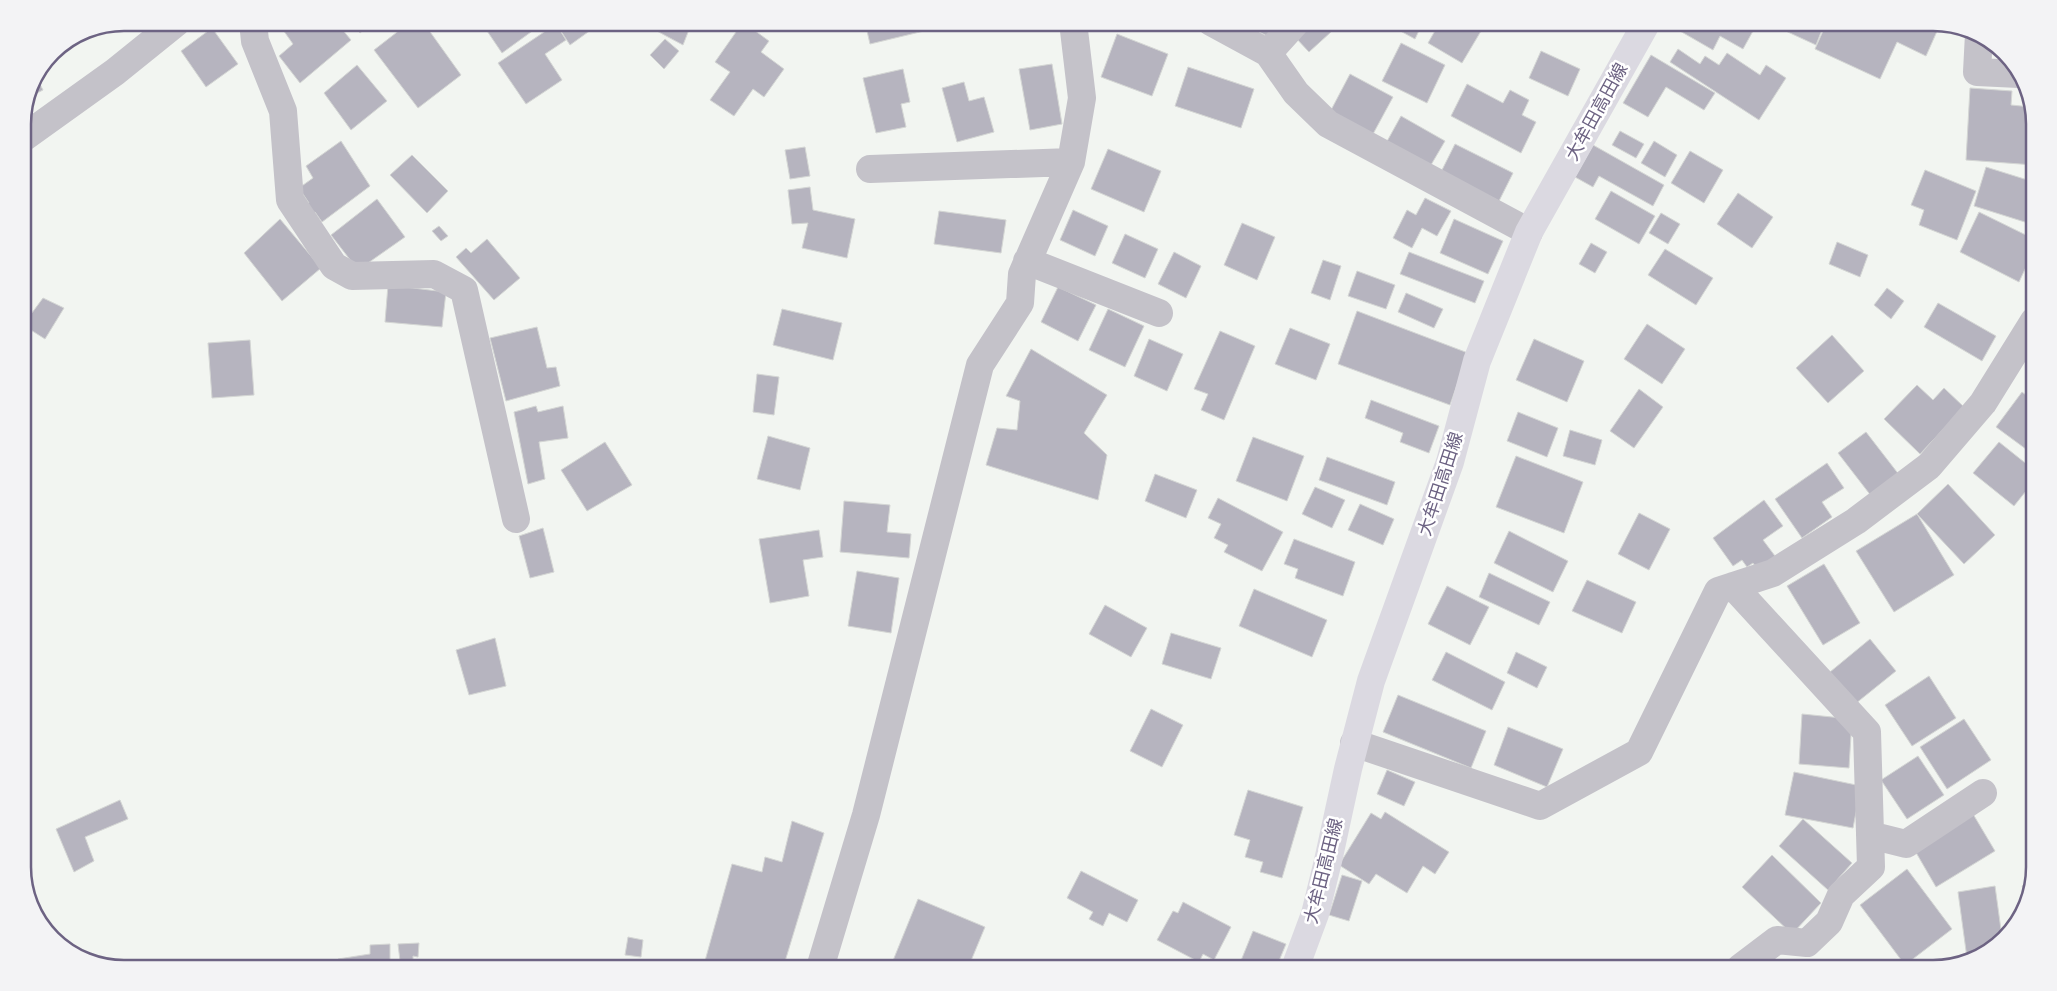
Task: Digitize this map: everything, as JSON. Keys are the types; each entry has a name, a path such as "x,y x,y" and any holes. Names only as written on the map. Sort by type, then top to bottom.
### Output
{"main road":[{"name":"大牟田高田線","path":"1298,960 1315,914 1370,681 1450,462 1477,361 1529,232 1641,31"}],"street":[{"path":"31,132 115,72 166,31"},
{"path":"254,31 255,41 283,111 290,200 334,266 352,276 434,274 464,290 516,519"},
{"path":"822,960 866,815 980,366 1020,302 1022,274 1071,162 1082,98 1074,31"},
{"path":"1228,31 1268,53 1296,93 1328,124 1529,232"},
{"path":"1268,53 1288,31"},
{"path":"1978,43 1977,72 2010,74"},
{"path":"870,169 1071,162"},
{"path":"1027,262 1159,314"},
{"path":"1354,743 1540,806 1639,752 1718,591 1773,573 1856,521 1929,466 1983,403 2026,334"},
{"path":"1733,586 1867,732 1871,867 1841,895 1829,922 1807,943 1777,940 1751,960"},
{"path":"1870,835 1906,844 1983,792"}],"building":[{"path":"208,31 214,31 238,64 206,87 181,51"},
{"path":"284,31 344,31 351,40 300,83 279,56 293,44"},
{"path":"398,31 429,31 461,75 418,108 374,50"},
{"path":"487,31 532,31 502,53"},
{"path":"546,31 560,31 566,40 545,54 562,80 526,104 498,63"},
{"path":"561,31 589,31 570,45"},
{"path":"657,31 688,31 683,45"},
{"path":"737,31 755,31 769,41 761,52 784,69 764,97 753,89 734,116 710,100 730,72 715,62"},
{"path":"867,31 924,31 870,44"},
{"path":"1257,31 1272,31 1269,37"},
{"path":"1301,31 1331,32 1309,52 1295,37"},
{"path":"1400,31 1419,31 1415,39"},
{"path":"1435,31 1481,31 1462,63 1428,43"},
{"path":"1680,31 1753,31 1743,49 1720,36 1713,50"},
{"path":"1786,31 1821,31 1816,45"},
{"path":"1823,31 1937,31 1926,56 1897,42 1880,79 1815,49"},
{"path":"1117,34 1168,54 1152,96 1101,77"},
{"path":"665,39 679,51 664,69 650,55"},
{"path":"1401,43 1445,65 1427,103 1382,81"},
{"path":"1678,49 1700,64 1705,56 1719,65 1727,53 1760,75 1766,65 1786,78 1759,120 1670,62"},
{"path":"1541,51 1580,69 1568,96 1529,78"},
{"path":"1651,55 1715,93 1704,110 1666,87 1648,117 1623,103"},
{"path":"1052,64 1062,124 1030,130 1019,69"},
{"path":"357,65 387,101 351,130 324,93"},
{"path":"1188,67 1254,89 1241,128 1175,106"},
{"path":"903,69 910,102 901,104 906,127 876,133 863,78"},
{"path":"1350,74 1393,97 1373,134 1330,112"},
{"path":"964,82 969,101 984,97 994,132 957,142 942,88"},
{"path":"1467,84 1503,103 1510,90 1529,100 1522,115 1536,122 1521,153 1451,116"},
{"path":"40,85 43,90 36,93"},
{"path":"1970,88 2012,91 2011,105 2024,106 2026,118 2026,164 1966,160"},
{"path":"1401,116 1445,141 1428,170 1385,145"},
{"path":"1620,131 1644,144 1636,158 1612,145"},
{"path":"341,141 370,186 322,222 315,212 308,216 303,208 309,203 299,188 313,178 306,166"},
{"path":"1654,141 1677,155 1665,177 1641,163"},
{"path":"1455,144 1513,173 1499,201 1441,172"},
{"path":"1593,145 1664,185 1653,206 1599,176 1593,187 1575,177"},
{"path":"805,147 810,176 790,179 785,150"},
{"path":"1108,149 1161,171 1144,212 1091,189"},
{"path":"1690,151 1723,170 1704,203 1671,183"},
{"path":"412,155 448,191 427,213 390,175"},
{"path":"1986,167 2026,180 2026,222 1974,206"},
{"path":"1925,170 1976,191 1957,240 1919,225 1924,210 1911,205"},
{"path":"810,187 813,210 855,219 847,258 802,248 808,223 792,224 788,190"},
{"path":"1611,191 1655,216 1639,244 1595,219"},
{"path":"1738,193 1773,217 1752,248 1717,224"},
{"path":"1425,198 1451,211 1437,236 1422,228 1412,248 1393,238 1407,210 1416,215"},
{"path":"377,199 405,237 358,270 331,235"},
{"path":"1073,210 1108,226 1095,256 1060,240"},
{"path":"939,211 1006,220 1001,253 934,244"},
{"path":"1979,212 2026,235 2026,267 2019,282 1960,252"},
{"path":"1661,213 1680,224 1668,244 1649,233"},
{"path":"280,219 321,268 282,301 244,253"},
{"path":"1454,219 1503,241 1488,274 1440,253"},
{"path":"1242,223 1275,237 1257,280 1224,265"},
{"path":"439,226 448,236 441,241 432,231"},
{"path":"1125,234 1158,249 1145,278 1112,263"},
{"path":"487,239 520,278 494,300 456,257 466,248 471,253"},
{"path":"1837,242 1868,255 1860,277 1829,264"},
{"path":"1591,243 1607,252 1595,273 1579,264"},
{"path":"1665,249 1713,278 1696,305 1648,275"},
{"path":"1174,252 1201,266 1186,298 1158,284"},
{"path":"1409,252 1484,281 1475,303 1400,274"},
{"path":"1323,260 1341,266 1330,300 1311,293"},
{"path":"1357,271 1395,285 1386,309 1348,296"},
{"path":"388,285 446,292 442,327 385,322"},
{"path":"1058,287 1096,305 1078,341 1041,322"},
{"path":"1887,288 1904,301 1891,319 1874,305"},
{"path":"1406,293 1443,309 1434,328 1398,312"},
{"path":"43,298 64,308 45,339 31,330 31,314"},
{"path":"1938,303 1996,336 1982,361 1924,327"},
{"path":"782,309 842,323 833,360 773,345"},
{"path":"1108,309 1144,326 1125,367 1089,350"},
{"path":"1357,311 1468,353 1450,405 1338,364"},
{"path":"1647,324 1685,349 1662,384 1624,359"},
{"path":"537,327 547,368 556,367 560,386 506,401 490,338"},
{"path":"1290,328 1330,344 1316,380 1275,364"},
{"path":"1220,331 1255,346 1224,420 1201,410 1208,394 1194,389"},
{"path":"1832,335 1864,371 1828,403 1796,368"},
{"path":"1149,339 1183,354 1167,391 1134,376"},
{"path":"1534,339 1584,361 1567,402 1516,380"},
{"path":"250,340 254,395 212,398 208,343"},
{"path":"1031,349 1107,395 1084,433 1107,455 1098,500 986,465 997,428 1017,430 1020,401 1006,396"},
{"path":"757,374 779,377 774,415 753,412"},
{"path":"1917,385 1933,400 1944,388 1964,407 1920,454 1884,419"},
{"path":"1639,389 1663,407 1634,448 1610,431"},
{"path":"2022,392 2026,395 2026,449 1996,427"},
{"path":"1371,400 1439,426 1429,453 1400,442 1403,433 1365,418"},
{"path":"536,406 538,412 563,406 568,438 539,442 545,479 528,484 514,412"},
{"path":"1518,412 1558,428 1547,457 1507,441"},
{"path":"1570,430 1602,440 1595,465 1563,456"},
{"path":"1866,432 1900,476 1872,497 1838,453"},
{"path":"768,436 810,448 800,490 757,479"},
{"path":"1253,437 1304,456 1287,501 1236,481"},
{"path":"605,442 632,485 587,511 561,470"},
{"path":"1999,442 2026,464 2026,491 2014,506 1973,473"},
{"path":"1516,456 1583,482 1564,533 1496,507"},
{"path":"1327,457 1395,482 1387,505 1319,480"},
{"path":"1827,463 1844,488 1822,502 1832,517 1802,538 1775,499"},
{"path":"1155,474 1197,490 1186,518 1145,501"},
{"path":"1948,484 1995,535 1964,564 1917,514"},
{"path":"1315,487 1345,500 1332,528 1302,514"},
{"path":"1218,498 1283,532 1262,571 1224,552 1228,545 1214,538 1221,524 1208,518"},
{"path":"1764,500 1783,526 1763,540 1778,560 1760,573 1753,563 1747,567 1742,560 1733,566 1713,538"},
{"path":"844,501 890,505 887,532 911,534 909,558 840,552"},
{"path":"1360,504 1394,519 1383,545 1348,530"},
{"path":"1639,513 1670,529 1649,570 1618,554"},
{"path":"1917,514 1954,575 1894,612 1856,551"},
{"path":"543,528 554,572 530,578 519,536"},
{"path":"819,530 823,557 803,560 809,596 770,603 759,539"},
{"path":"1509,531 1568,561 1553,592 1494,563"},
{"path":"1294,539 1355,562 1343,596 1295,578 1298,569 1284,564"},
{"path":"1824,564 1860,623 1823,645 1787,586"},
{"path":"857,571 899,578 891,633 848,626"},
{"path":"1489,573 1550,602 1539,625 1479,597"},
{"path":"1587,580 1636,602 1622,633 1572,611"},
{"path":"1447,586 1489,607 1470,645 1428,624"},
{"path":"1254,589 1327,620 1312,657 1239,626"},
{"path":"1105,605 1147,628 1131,657 1089,634"},
{"path":"1171,633 1221,648 1211,679 1162,664"},
{"path":"495,638 506,686 469,695 456,650"},
{"path":"1870,639 1896,671 1855,704 1830,672"},
{"path":"1446,652 1505,682 1492,710 1432,680"},
{"path":"1516,652 1547,667 1537,688 1507,673"},
{"path":"1929,676 1956,718 1912,746 1885,705"},
{"path":"1398,695 1486,731 1471,768 1383,732"},
{"path":"1151,709 1183,725 1162,767 1130,751"},
{"path":"1802,714 1852,719 1849,768 1799,764"},
{"path":"1964,719 1991,760 1947,789 1920,747"},
{"path":"1508,727 1563,749 1547,787 1494,765"},
{"path":"1918,756 1944,795 1907,819 1881,780"},
{"path":"1387,770 1415,782 1404,806 1377,794"},
{"path":"1794,772 1861,786 1853,828 1785,815"},
{"path":"1248,790 1303,807 1282,878 1260,872 1263,862 1245,857 1250,840 1234,835"},
{"path":"120,800 128,819 85,837 94,861 74,872 56,829"},
{"path":"1385,812 1449,852 1435,874 1423,866 1407,893 1376,874 1369,884 1339,865 1371,813 1381,819"},
{"path":"1973,814 1995,851 1936,887 1914,849"},
{"path":"1803,819 1852,863 1828,890 1779,846"},
{"path":"792,821 824,833 785,960 705,960 732,864 762,872 765,857 782,862"},
{"path":"1772,855 1821,903 1792,934 1742,887"},
{"path":"1907,869 1952,929 1912,960 1901,960 1860,905"},
{"path":"1081,871 1138,900 1127,922 1109,913 1103,926 1089,919 1093,912 1067,898"},
{"path":"1342,875 1362,881 1349,921 1329,915"},
{"path":"1995,886 2001,930 1984,944 1966,954 1958,892"},
{"path":"918,899 985,927 971,960 893,960"},
{"path":"1183,902 1231,927 1214,960 1203,954 1200,960 1195,960 1157,940 1173,911 1178,913"},
{"path":"1253,931 1286,944 1279,960 1241,960"},
{"path":"628,937 643,940 641,957 625,955"},
{"path":"419,943 418,957 413,956 413,960 400,960 398,944"},
{"path":"390,944 390,960 338,960 370,954 370,945"}]}
